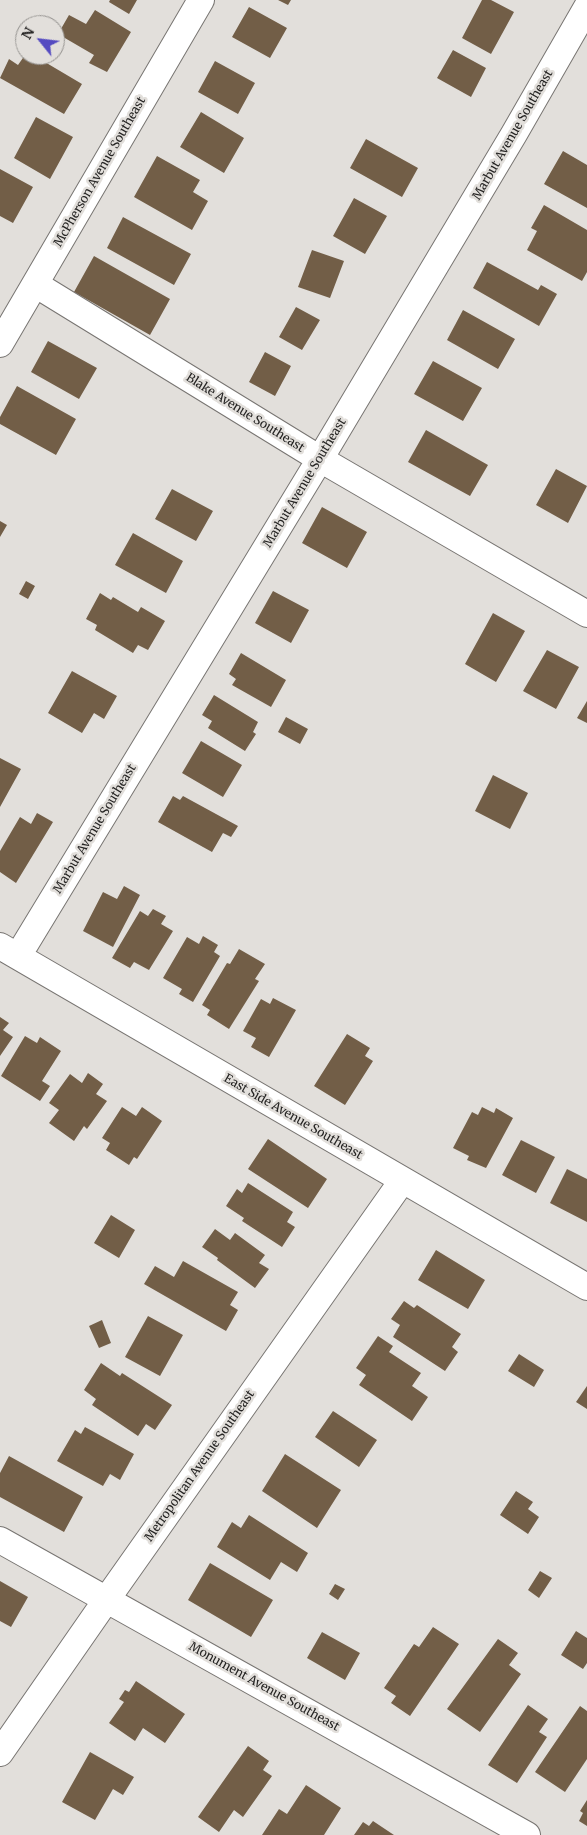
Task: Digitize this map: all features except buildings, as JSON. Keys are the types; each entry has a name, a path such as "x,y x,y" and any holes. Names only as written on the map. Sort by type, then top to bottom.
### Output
{"street":[{"name":"McPherson Avenue Southeast","path":"0,344 201,0"},
{"name":"Marbut Avenue Southeast","path":"9,951 320,459 514,134 587,7"},
{"name":"Blake Avenue Southeast","path":"35,284 320,459 587,614"},
{"name":"East Side Avenue Southeast","path":"9,951 587,1287"},
{"name":"Metropolitan Avenue Southeast","path":"0,1753 402,1181"},
{"name":"Monument Avenue Southeast","path":"0,1540 527,1835"}]}
